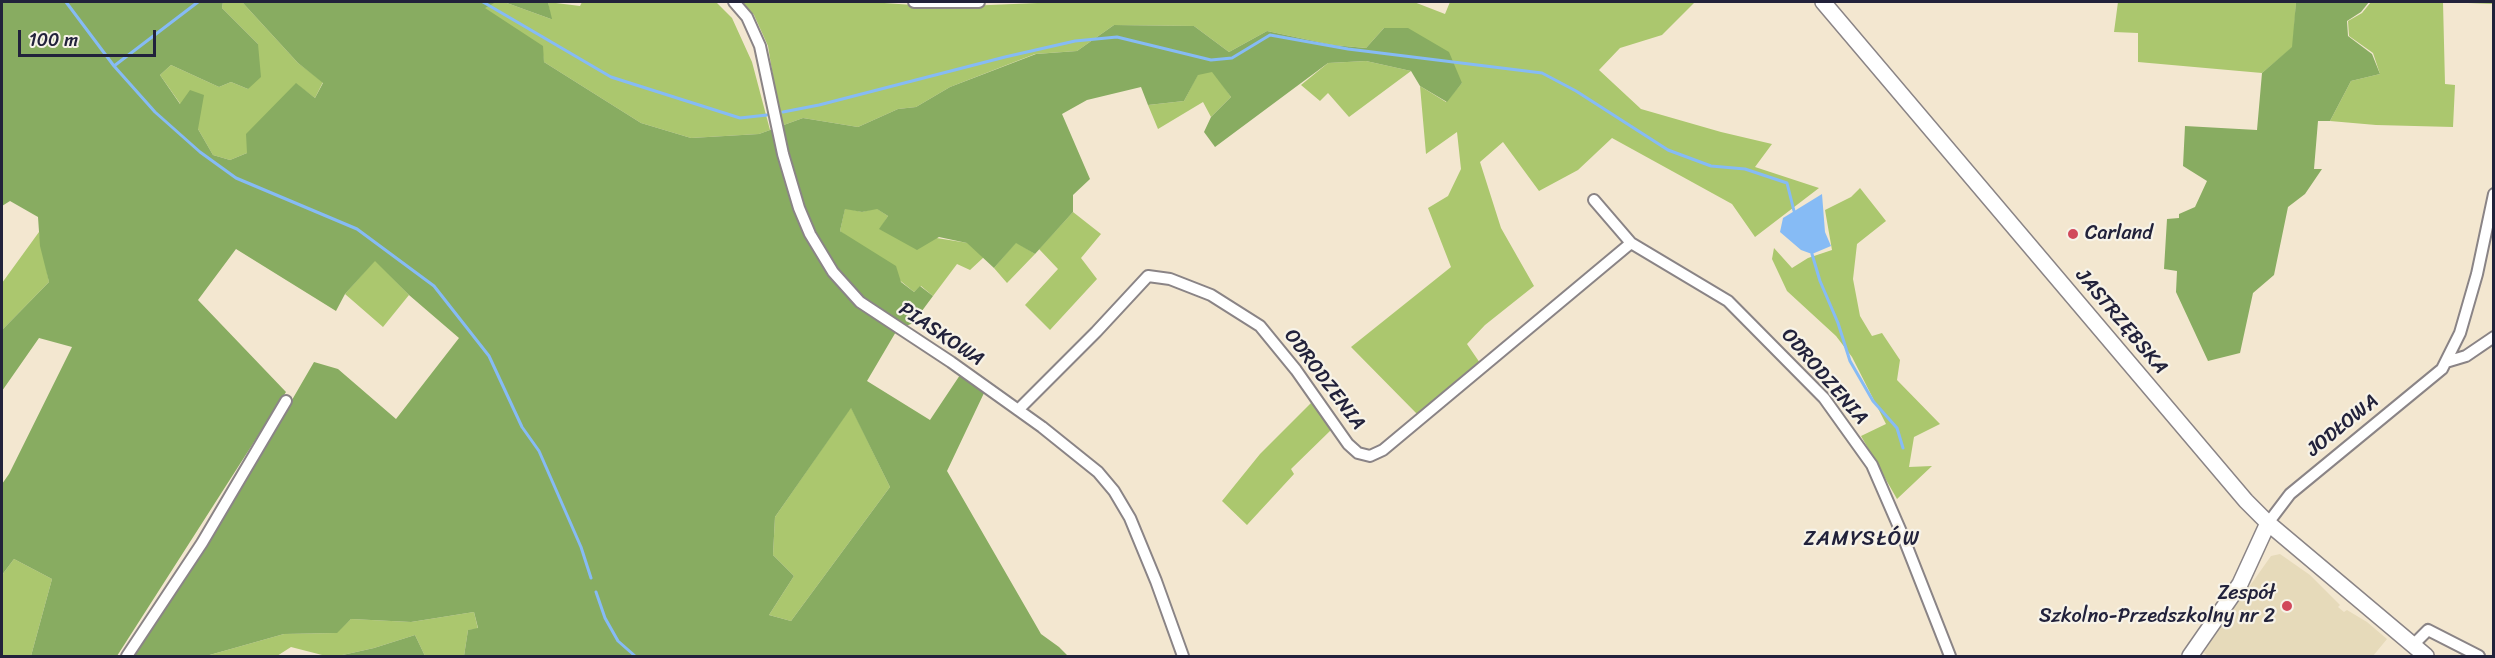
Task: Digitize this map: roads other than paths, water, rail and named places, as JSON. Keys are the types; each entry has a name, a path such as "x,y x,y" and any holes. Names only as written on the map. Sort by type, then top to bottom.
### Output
{"main road":[{"name":"JASTRZĘBSKA","path":"1823,2 2203,453 2268,523 2426,657"},
{"path":"2190,657 2240,584 2268,523"}],"street":[{"path":"914,2 979,2"},
{"name":"PIASKOWA","path":"736,3 755,32 760,46 783,154 799,208 810,234 833,272 860,302 951,362 1072,450 1098,472 1114,491 1130,518 1183,657"},
{"name":"JODŁOWA","path":"2268,523 2290,494 2429,381 2446,362 2460,333 2469,304 2493,194"},
{"name":"ODRODZENIA","path":"1594,200 1631,243 1728,301 1824,398 1872,465 1902,534 1950,657"},
{"name":"ODRODZENIA","path":"1018,410 1048,382 1148,276 1170,279 1211,295 1260,326 1296,370 1348,444 1358,453 1370,456 1383,450 1631,243"},
{"name":"JODŁOWA","path":"2446,362 2466,356 2493,337"},
{"path":"127,657 202,543 286,400"},
{"path":"2413,645 2428,630 2479,657"}],"water":[{"path":"1822,194 1825,232 1831,246 1812,254 1801,250 1780,232 1783,218"}],"waterway":[{"path":"66,2 114,66 155,112 200,152 236,178 357,229 434,286 489,356 522,427 539,451 581,547 591,578"},
{"path":"114,66 198,2"},
{"path":"483,2 611,77 740,118 767,115"},
{"path":"783,112 1075,41 1117,37 1211,60 1232,58 1270,35 1348,49 1542,73 1576,91 1668,150 1711,166 1745,169 1787,183 1794,211"},
{"path":"1812,254 1850,361 1873,401 1897,428 1903,448"},
{"path":"596,592 605,618 618,641 635,656"}],"place":[{"name":"Carland","path":"2073,234"},
{"name":"Zespół Szkolno-Przedszkolny nr 2","path":"2287,606"}],"district":[{"name":"ZAMYSŁÓW","path":"1862,540"}]}
